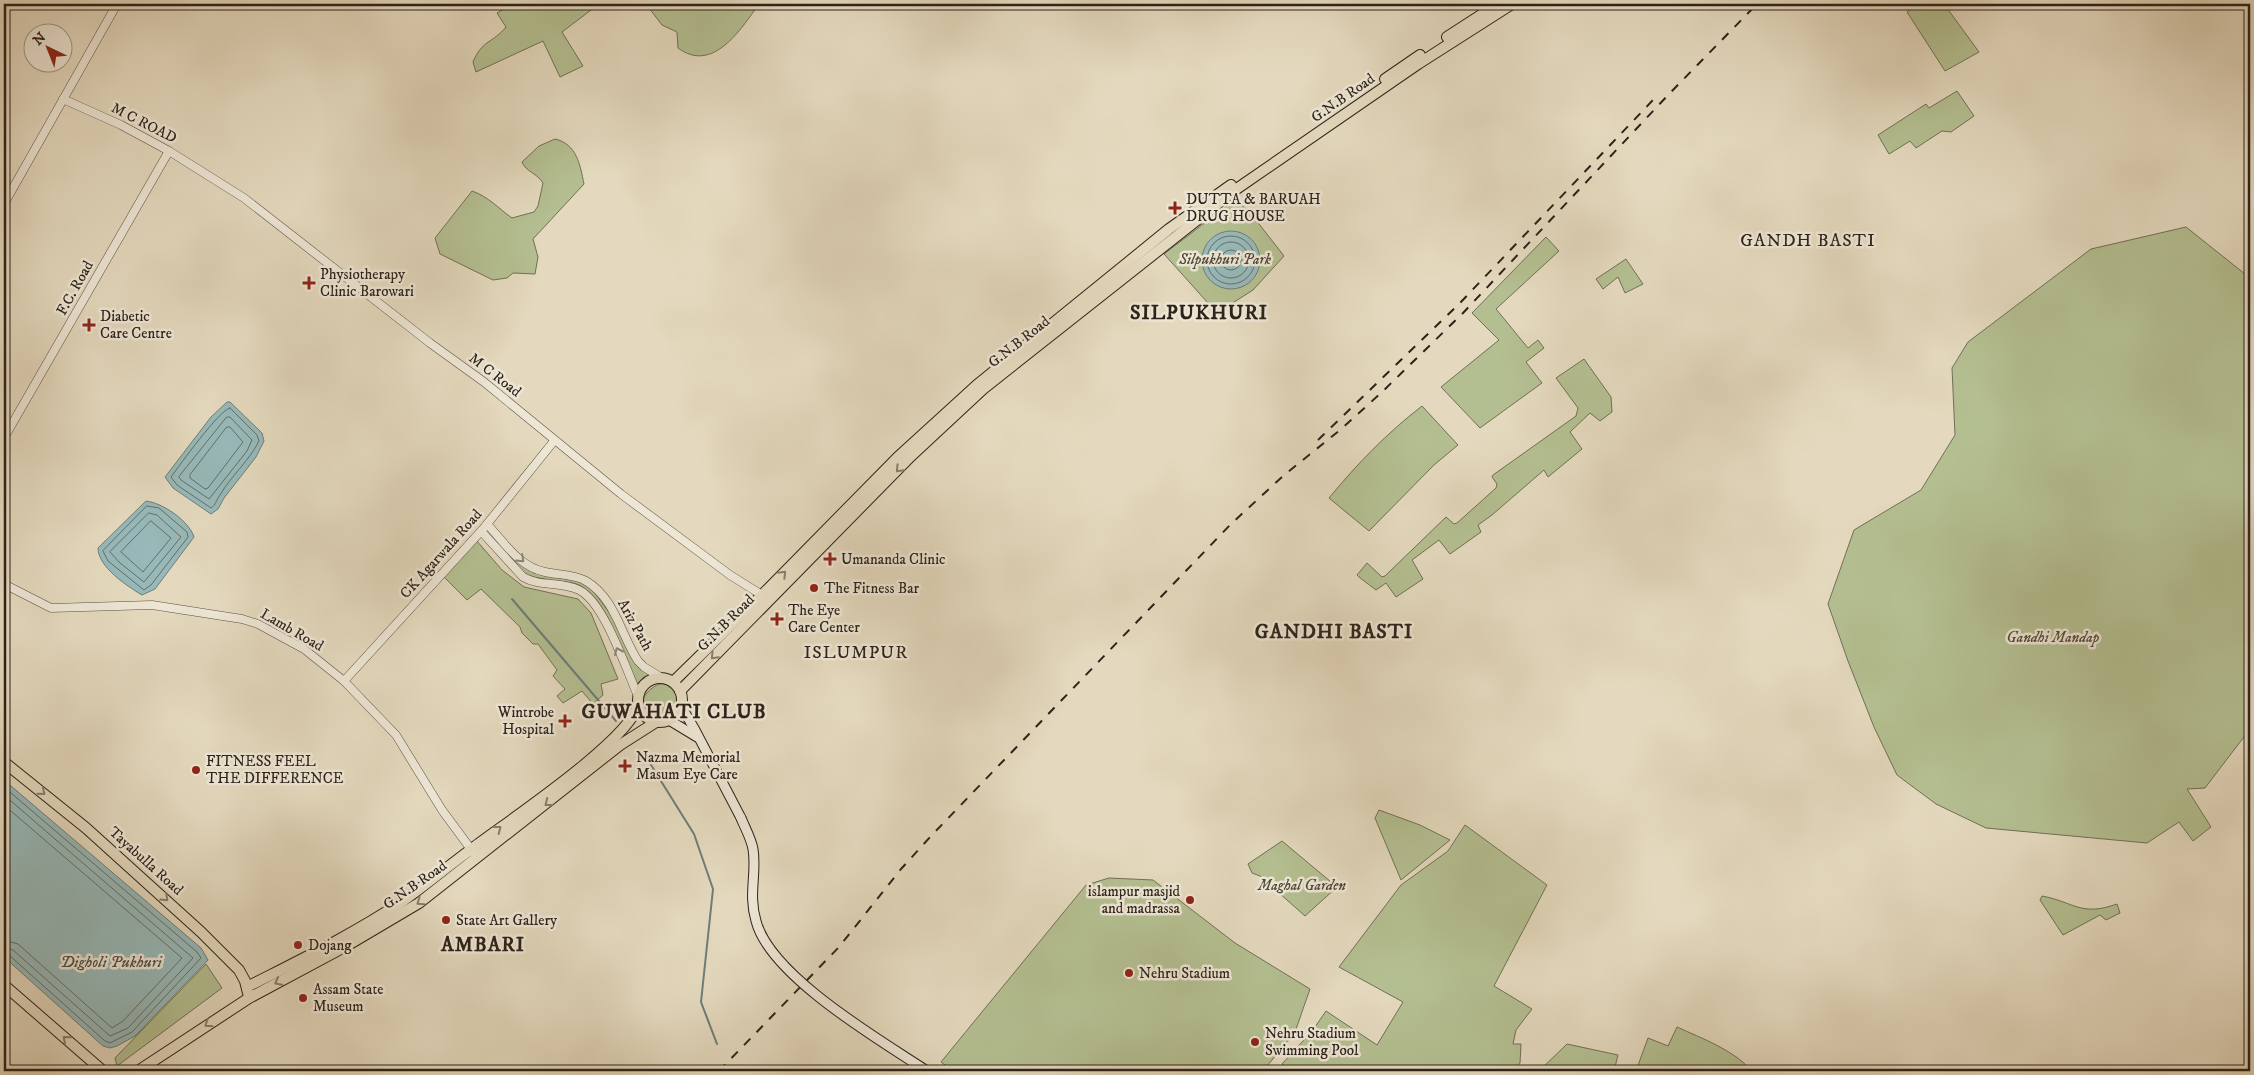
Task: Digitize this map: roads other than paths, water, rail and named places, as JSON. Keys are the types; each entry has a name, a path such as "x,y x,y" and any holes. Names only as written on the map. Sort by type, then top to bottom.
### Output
{"main road":[{"path":"1415,62 1498,4"},
{"path":"1415,62 1512,4"},
{"name":"G.N.B Road","path":"677,686 762,595 898,457 1010,357 1169,229 1415,62"},
{"name":"G.N.B Road","path":"677,686 912,456 984,389 1235,190 1415,62"},
{"path":"681,706 675,716 669,720 656,722 645,716 638,701 645,684 656,678 662,678 677,686 681,706 696,730 731,798 754,850 751,898 756,924 769,950 842,1015 927,1071"},
{"name":"G.N.B Road","path":"248,992 400,903 583,766 627,725 634,716 638,701"},
{"path":"669,720 698,737"},
{"name":"G.N.B Road","path":"248,992 348,945 420,903 630,738 656,722"},
{"name":"Tayabulla Road","path":"4,762 86,828 172,905 239,970 248,992"},
{"path":"4,985 103,1071"},
{"path":"138,1071 248,992"}],"street":[{"path":"4,204 117,4"},
{"name":"M C ROAD","path":"63,98 121,125 211,176"},
{"name":"F.C. Road","path":"4,438 169,151"},
{"name":"M C Road","path":"211,176 244,198 423,338 484,382 621,494 730,575 762,595"},
{"name":"CK Agarwala Road","path":"344,681 481,531 554,441"},
{"name":"Ariz Path","path":"487,524 526,564 544,572 577,577 591,585 615,615 638,661 662,678"},
{"name":"Ariz Path","path":"481,531 523,577 530,581 573,588 587,596 603,617 638,701"},
{"name":"Lamb Road","path":"4,584 51,608 152,606 242,619 258,624 304,649 344,681 396,735 442,810 478,858"}],"water":[{"path":"1231,231 1242,233 1255,244 1260,260 1258,271 1247,284 1231,289 1220,287 1207,276 1202,260 1204,249 1215,236"},
{"path":"227,402 230,402 262,433 264,441 256,457 224,498 218,509 211,514 173,488 165,477 211,417"},
{"path":"146,501 160,505 181,519 194,537 155,589 142,595 121,581 108,569 99,555 98,548"},
{"name":"Digholi Pukhuri","path":"4,780 201,948 208,960 135,1036 117,1046 110,1048 103,1046 4,957"}],"waterway":[{"path":"512,599 616,721"},
{"path":"646,757 694,834 713,889 701,1002 717,1044"}],"railway":[{"path":"719,1071 839,947 901,869 931,836 1231,524 1283,476 1340,430 1381,393 1463,313 1670,93 1757,4"},
{"path":"1318,440 1459,304 1653,100"}],"place":[{"name":"DUTTA & BARUAH DRUG HOUSE","path":"1175,208"},
{"name":"Physiotherapy Clinic Barowari","path":"309,283"},
{"name":"Diabetic Care Centre","path":"89,325"},
{"name":"Umananda Clinic","path":"830,559"},
{"name":"The Fitness Bar","path":"814,588"},
{"name":"The Eye Care Center","path":"777,619"},
{"name":"Wintrobe Hospital","path":"565,721"},
{"name":"Nazma Memorial Masum Eye Care","path":"625,766"},
{"name":"FITNESS FEEL THE DIFFERENCE","path":"196,770"},
{"name":"islampur masjid and madrassa","path":"1190,900"},
{"name":"State Art Gallery","path":"446,920"},
{"name":"Dojang","path":"298,945"},
{"name":"Nehru Stadium","path":"1129,973"},
{"name":"Assam State Museum","path":"303,998"},
{"name":"Nehru Stadium Swimming Pool","path":"1255,1042"}],"district":[{"name":"GANDH BASTI","path":"1808,241"},
{"name":"SILPUKHURI","path":"1199,313"},
{"name":"GANDHI BASTI","path":"1334,632"},
{"name":"ISLUMPUR","path":"856,653"},
{"name":"GUWAHATI CLUB","path":"674,712"},
{"name":"AMBARI","path":"483,945"}],"park label":[{"name":"Silpukhuri Park","path":"1225,259"},
{"name":"Gandhi Mandap","path":"2053,637"},
{"name":"Maghal Garden","path":"1302,885"}]}
